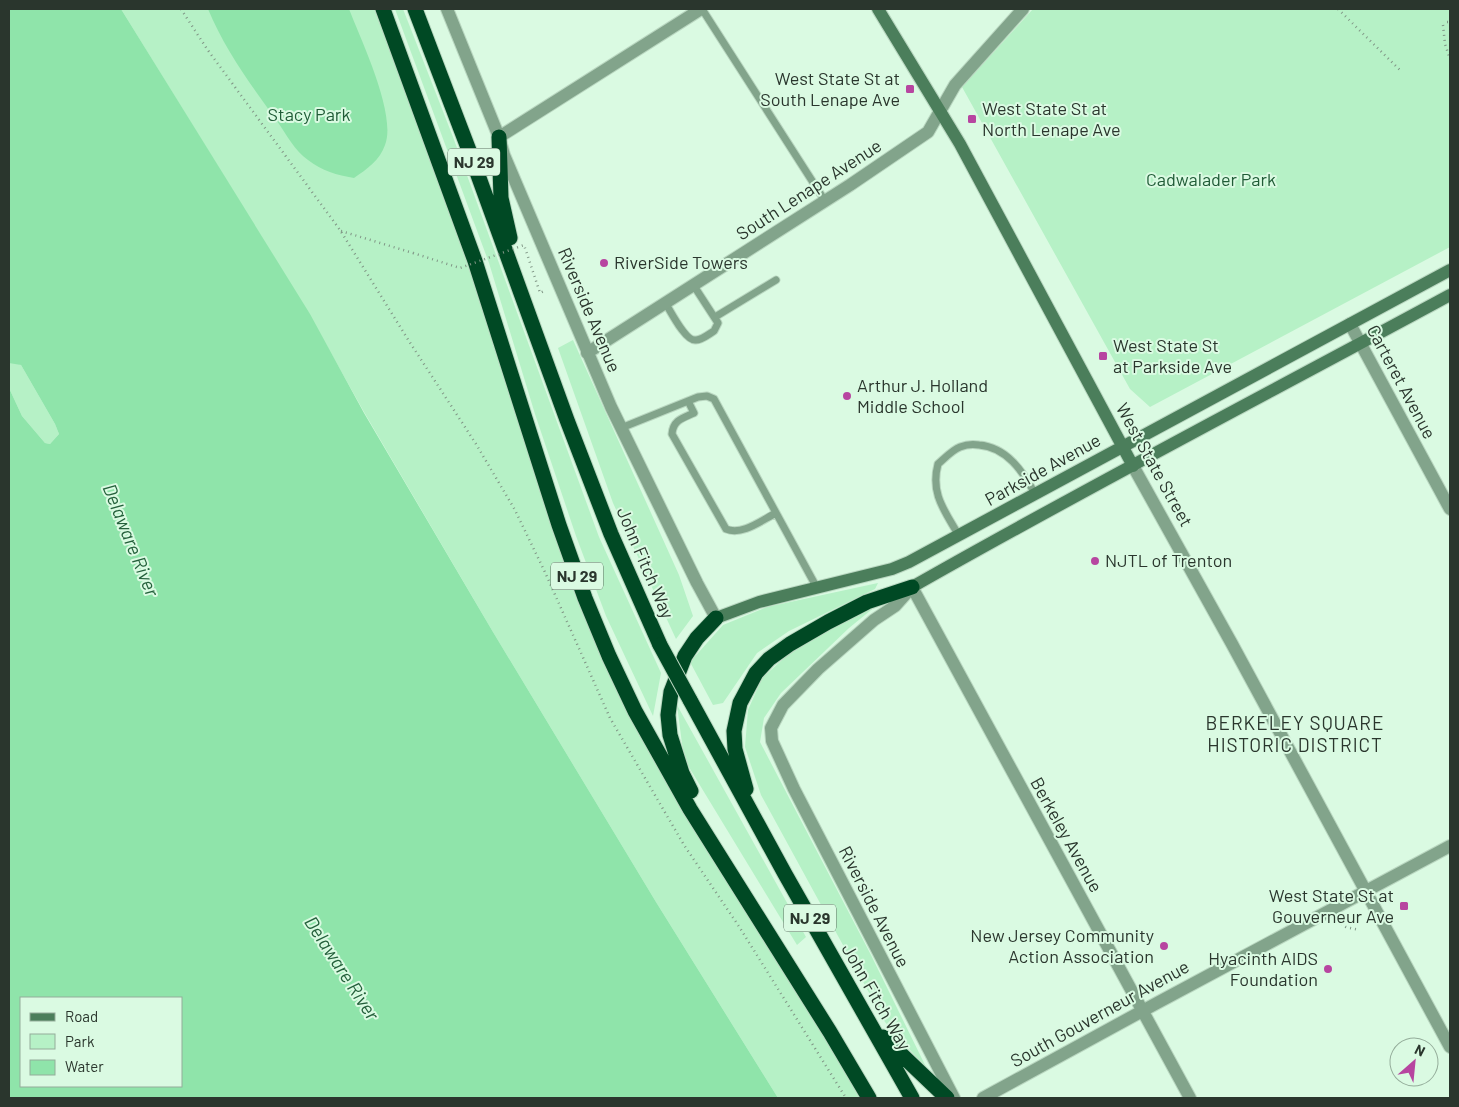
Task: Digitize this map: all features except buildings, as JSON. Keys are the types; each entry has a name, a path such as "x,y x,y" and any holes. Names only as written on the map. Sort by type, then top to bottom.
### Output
{"highway":[{"name":"NJ 29","path":"382,9 475,262 559,525 585,598 609,656 635,711 690,809 869,1098"},
{"name":"John Fitch Way","path":"415,9 567,420 611,534 660,645 785,874 912,1098"},
{"path":"500,138 500,198 530,317"},
{"path":"751,810 736,749 734,732 740,703 756,673 769,659 790,644 828,622 867,602 912,587"},
{"path":"716,618 697,638 685,656 671,692 668,715 670,735 682,772 752,908"},
{"path":"871,1025 947,1098"}],"main road":[{"name":"West State Street","path":"878,9 941,111 1039,289 1133,466"},
{"name":"Parkside Avenue","path":"716,618 759,602 892,569 959,536 1450,270"},
{"path":"912,587 1036,517 1450,294"}],"street":[{"name":"Riverside Avenue","path":"447,9 500,138 504,155 587,353 696,583 716,618"},
{"path":"500,138 702,9"},
{"name":"South Lenape Avenue","path":"587,353 694,286 928,132 955,85 1023,9"},
{"name":"Carteret Avenue","path":"1350,324 1450,509"},
{"name":"West State Street","path":"1133,466 1450,1047"},
{"name":"Riverside Avenue","path":"912,587 895,606 874,620 818,668 783,705 771,728 772,741 794,789 954,1098"},
{"name":"Berkeley Avenue","path":"912,587 1190,1098"},
{"name":"South Gouverneur Avenue","path":"983,1098 1450,846"}],"lane":[{"path":"702,9 825,201"},
{"path":"715,317 776,280"},
{"path":"666,304 685,334 692,340 696,340 714,331 718,324 715,317 694,286"},
{"path":"621,428 688,401 706,396 714,399 817,588"},
{"path":"688,401 694,413 676,421 672,434 726,529 732,532 742,530 776,513"},
{"path":"959,536 938,496 935,485 938,464 960,447 974,444 986,446 1003,453 1022,474 1035,494"}],"path":[{"path":"181,9 207,49 340,230 476,444 516,510 610,718 684,845 740,928 846,1098"},
{"path":"1338,9 1402,72"},
{"path":"1443,25 1445,44 1450,59"},
{"path":"340,230 460,268 524,245 540,293 544,291"},
{"path":"1336,920 1346,927 1359,930"}],"green space":[{"name":"Stacy Park","path":"121,9 383,9 609,656 870,1098 778,1098 656,902 493,632 309,314"},
{"path":"395,9 403,9 453,137 599,537 661,673 653,716 606,616 576,536 535,414 489,263"},
{"name":"Cadwalader Park","path":"1033,9 1450,9 1450,247 1150,407 1130,389 962,87"},
{"path":"573,340 679,575 693,616 676,639 613,503 558,348"},
{"path":"14,362 21,365 55,424 59,434 50,444 45,443 22,416 9,388 9,363"},
{"path":"878,583 875,589 789,631 757,653 723,703 713,705 690,662 723,625 767,607"},
{"path":"876,606 849,628 781,693 764,718 760,742 871,955 927,1069 885,1022 761,795 745,747 748,710 762,678 800,644"},
{"path":"677,705 806,937 797,945 684,759"}],"water":[{"name":"Delaware River","path":"9,9 121,9 310,314 364,413 493,632 656,902 778,1098 9,1098 9,388 22,416 45,443 50,444 59,434 21,365 9,363"},
{"path":"208,9 349,9 376,77 386,115 387,132 385,145 376,160 354,178 324,170 303,156 291,142 239,67 222,39"}],"place":[{"name":"West State St at South Lenape Ave","path":"910,89"},
{"name":"West State St at North Lenape Ave","path":"972,119"},
{"name":"RiverSide Towers","path":"604,263"},
{"name":"West State St at Parkside Ave","path":"1103,356"},
{"name":"Arthur J. Holland Middle School","path":"847,396"},
{"name":"NJTL of Trenton","path":"1095,561"},
{"name":"West State St at Gouverneur Ave","path":"1404,906"},
{"name":"New Jersey Community Action Association","path":"1164,946"},
{"name":"Hyacinth AIDS Foundation","path":"1328,969"}],"district":[{"name":"BERKELEY SQUARE HISTORIC DISTRICT","path":"1295,734"}]}
